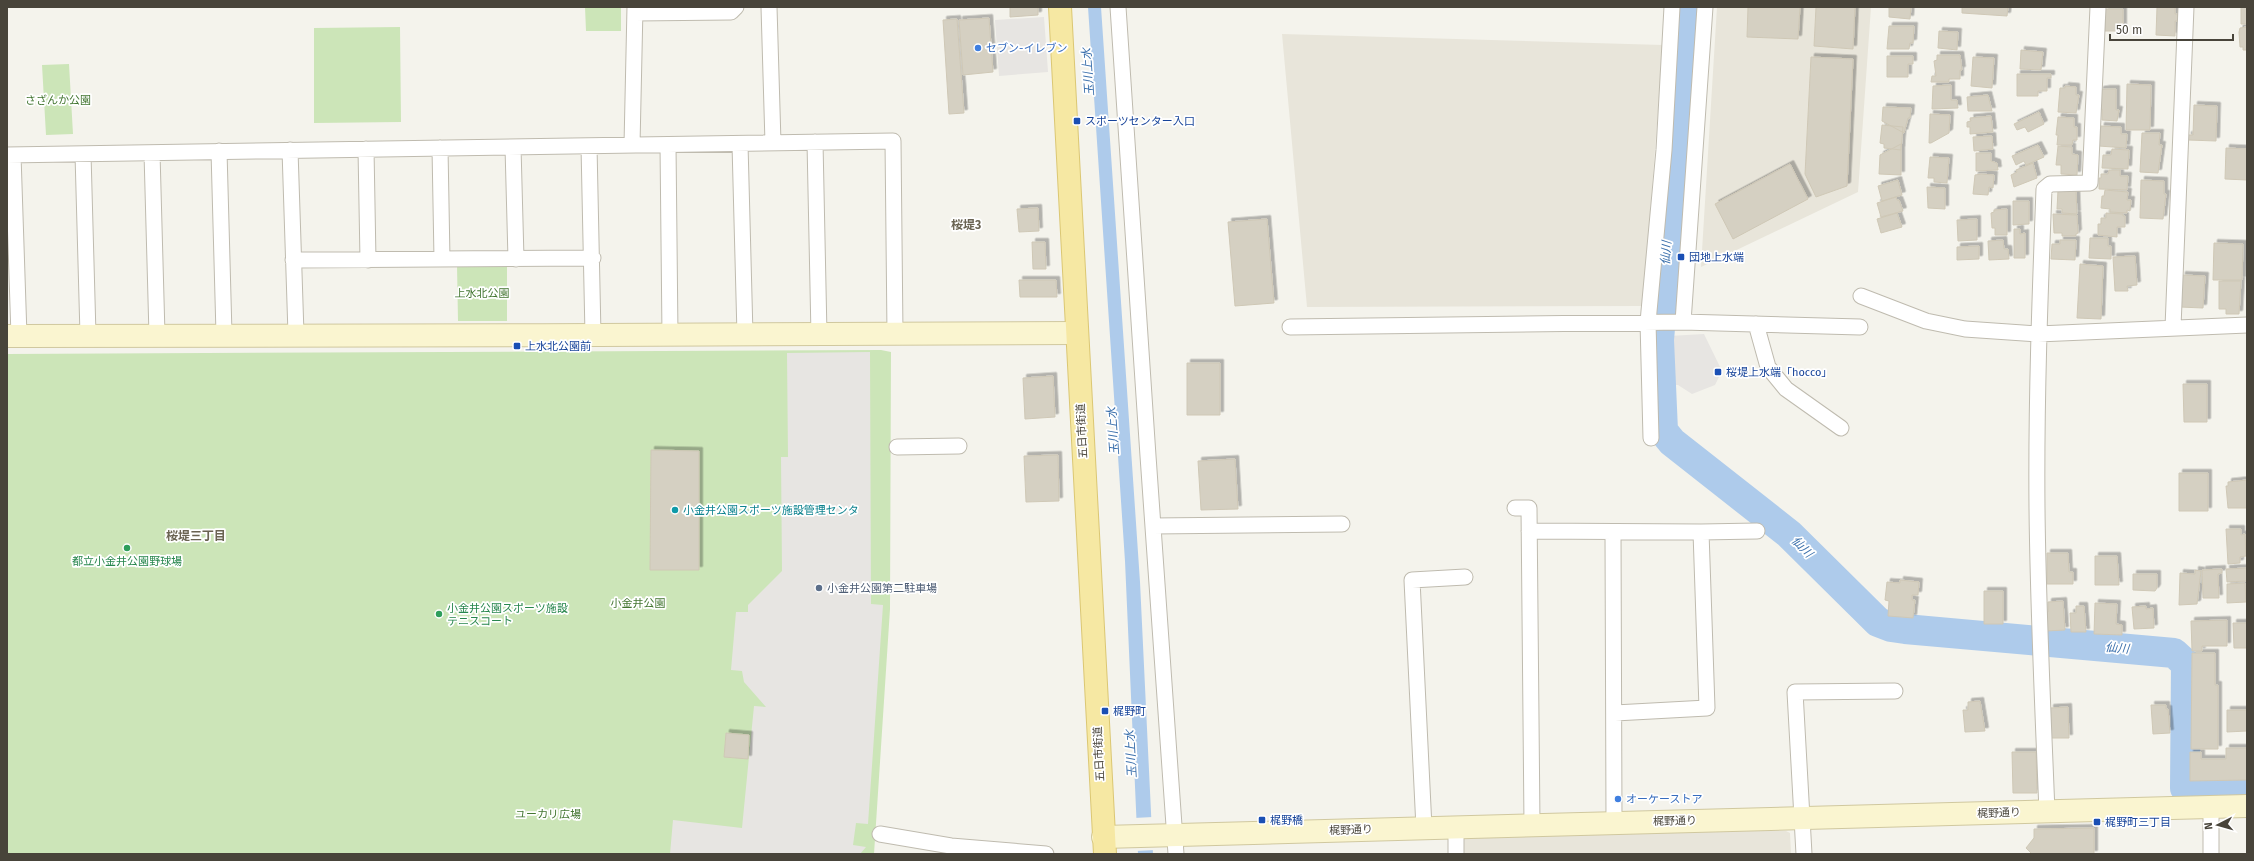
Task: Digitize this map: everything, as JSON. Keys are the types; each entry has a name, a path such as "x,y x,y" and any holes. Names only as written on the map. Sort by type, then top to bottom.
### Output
{"main road":[{"name":"五日市街道","path":"1060,7 1104,845"}],"street":[{"path":"632,145 635,10 731,12 736,7"},
{"path":"769,7 773,143"},
{"path":"1118,7 1138,336 1147,424 1171,841"},
{"path":"1651,438 1648,322 1664,150 1672,7"},
{"path":"1678,322 1705,7"},
{"path":"2047,812 2040,640 2037,509 2038,334 2044,189 2050,184 2090,183 2098,7"},
{"path":"2173,327 2186,7"},
{"path":"896,334 893,141 10,155 13,336 224,334 819,335 1077,333"},
{"path":"815,142 819,335"},
{"path":"740,144 745,335"},
{"path":"668,145 670,335"},
{"path":"589,146 593,258 593,335"},
{"path":"513,147 516,259"},
{"path":"440,148 442,259"},
{"path":"366,149 368,260"},
{"path":"290,150 296,334"},
{"path":"219,151 224,334"},
{"path":"152,152 157,335"},
{"path":"83,154 88,335"},
{"path":"293,260 593,258"},
{"path":"1862,296 1926,321 1965,329 2038,334 2247,325"},
{"path":"1290,327 1648,322 1860,327"},
{"path":"1756,324 1768,367 1786,389 1841,428"},
{"path":"897,447 959,446"},
{"path":"1515,508 1528,508 1532,825"},
{"path":"1153,526 1342,524"},
{"path":"1529,531 1757,531"},
{"path":"1613,532 1615,714 1614,822"},
{"path":"1615,714 1707,708 1701,532"},
{"path":"1424,828 1412,580 1465,577"},
{"path":"1804,854 1795,692 1895,691"},
{"path":"2211,806 2211,854"},
{"name":"梶野通り","path":"1104,845 1129,836 1171,841 1424,828 2247,806"},
{"path":"1456,827 1456,854"},
{"path":"880,834 952,846 1046,854"}],"shaded area":[{"path":"1717,7 1871,7 1858,192 1701,267"},
{"path":"1044,17 1048,72 999,76 995,20"},
{"path":"1282,34 1663,45 1643,306 1307,307"},
{"path":"1704,334 1722,371 1715,385 1692,394 1678,385 1667,385 1669,336"},
{"name":"小金井公園第二駐車場","path":"870,352 871,604 883,605 868,824 856,823 853,845 866,847 860,854 670,854 673,820 742,828 754,706 766,707 744,682 742,671 731,670 736,612 748,612 748,605 782,571 781,457 788,457 787,353"},
{"path":"1461,831 1786,831 1790,833 1791,854 1461,854"}],"green space":[{"path":"585,7 621,7 621,31 586,31"},
{"path":"400,27 401,122 314,123 314,28"},
{"name":"さざんか公園","path":"69,64 73,134 46,135 42,65"},
{"name":"上水北公園","path":"457,265 507,265 507,321 458,321"},
{"name":"小金井公園","path":"881,350 891,352 890,609 874,854 7,854 7,354"}],"water":[{"path":"1088,7 1101,7 1140,582 1153,854 1138,854 1125,561"}],"pier":[{"path":"1153,817 1155,850 1136,851 1134,818"}],"building":[{"path":"1010,7 1038,7 1038,15 1010,17"},
{"path":"1748,7 1800,7 1798,39 1747,37"},
{"path":"1816,7 1855,7 1853,49 1814,46"},
{"path":"1889,7 1911,7 1910,19 1889,17"},
{"path":"1962,7 2008,7 2007,16 1962,13"},
{"path":"2157,7 2175,7 2175,14 2178,14 2178,21 2175,21 2175,36 2156,35"},
{"path":"2241,7 2247,7 2247,24 2241,24"},
{"path":"2105,9 2123,9 2123,31 2105,31"},
{"path":"989,18 993,72 963,75 959,20"},
{"path":"957,19 964,113 949,114 943,20"},
{"path":"1889,26 1914,26 1913,43 1910,43 1909,49 1887,49"},
{"path":"2247,27 2247,50 2243,50 2243,47 2240,47 2239,32 2240,28"},
{"path":"1939,31 1958,32 1957,50 1938,48"},
{"path":"2021,50 2043,52 2041,70 2020,69"},
{"path":"1937,55 1960,55 1962,70 1960,70 1960,79 1949,79 1949,82 1931,82 1932,76 1936,76 1934,61 1937,60"},
{"path":"1887,56 1913,56 1913,64 1908,64 1908,77 1887,77"},
{"path":"1811,57 1853,59 1847,186 1816,197 1805,174"},
{"path":"1973,57 1994,58 1992,88 1971,86"},
{"path":"2017,74 2051,74 2051,78 2047,78 2047,91 2038,91 2038,96 2017,96"},
{"path":"2127,84 2151,85 2150,130 2126,130"},
{"path":"1951,85 1951,100 1957,100 1958,108 1932,109 1933,86"},
{"path":"2065,86 2076,87 2076,95 2079,95 2076,113 2058,112 2060,88 2065,88"},
{"path":"2116,89 2116,110 2119,110 2117,121 2102,120 2102,109 2099,109 2100,90"},
{"path":"1988,95 1992,111 1968,111 1967,97"},
{"path":"2194,105 2217,106 2216,141 2188,140 2188,135 2193,135"},
{"path":"1883,107 1911,108 1910,118 1908,118 1904,133 1882,121"},
{"path":"2039,112 2044,124 2028,132 2025,127 2017,130 2014,124"},
{"path":"1930,114 1950,115 1949,133 1929,143"},
{"path":"1991,116 1993,132 1970,134 1970,127 1967,127 1967,122 1971,121 1970,118"},
{"path":"2058,117 2074,118 2074,127 2077,127 2077,140 2073,140 2072,145 2057,145 2058,135 2056,135"},
{"path":"1882,125 1903,127 1901,150 1884,148 1884,144 1880,143"},
{"path":"2101,126 2121,127 2121,134 2127,134 2126,148 2099,146"},
{"path":"2142,133 2160,133 2159,145 2162,145 2158,173 2140,172"},
{"path":"1992,136 1993,149 1974,151 1973,137"},
{"path":"1901,144 1901,175 1879,174 1880,155"},
{"path":"2038,145 2044,157 2026,165 2024,161 2016,165 2012,156"},
{"path":"2058,146 2072,147 2072,154 2078,155 2077,175 2061,174 2061,165 2056,165"},
{"path":"2226,148 2247,149 2247,180 2225,179"},
{"path":"2112,149 2129,150 2128,169 2102,168 2103,155 2111,155"},
{"path":"1976,153 1991,153 1991,161 1997,163 1998,170 1976,171"},
{"path":"1930,157 1949,158 1947,183 1934,182 1934,178 1928,178"},
{"path":"2033,163 2037,178 2014,187 2011,175 2017,172 2016,170"},
{"path":"1790,164 1808,199 1733,239 1715,204"},
{"path":"2109,170 2120,170 2120,176 2128,176 2127,190 2099,189 2099,178 2101,178 2101,174 2108,174"},
{"path":"1975,175 1994,175 1993,188 1989,187 1988,195 1973,194"},
{"path":"1898,180 1902,195 1882,201 1878,186"},
{"path":"2141,180 2164,181 2164,194 2166,194 2163,219 2140,218"},
{"path":"1927,187 1945,188 1945,209 1928,208"},
{"path":"2058,190 2076,191 2077,214 2062,213 2062,209 2057,209"},
{"path":"2105,190 2128,192 2127,200 2131,200 2130,211 2127,210 2127,213 2110,212 2110,209 2101,208 2102,196 2104,196"},
{"path":"1896,197 1897,200 1899,200 1903,211 1881,217 1877,203"},
{"path":"2013,201 2029,201 2029,224 2013,225"},
{"path":"1038,208 1039,231 1019,232 1017,209"},
{"path":"2007,209 2007,235 1995,235 1995,228 1992,228 1991,213 1994,212 1994,210"},
{"path":"1897,213 1902,227 1881,233 1877,219"},
{"path":"2106,213 2123,214 2123,216 2125,216 2125,227 2117,227 2117,237 2098,235 2098,224 2101,224 2101,218 2106,218"},
{"path":"2053,214 2077,215 2078,233 2076,236 2062,236 2062,233 2054,233"},
{"path":"1267,219 1274,303 1235,306 1228,222"},
{"path":"1977,219 1977,240 1958,241 1957,220"},
{"path":"2014,229 2020,229 2020,234 2025,233 2025,258 2014,258"},
{"path":"2090,238 2108,238 2108,246 2111,246 2111,259 2089,258"},
{"path":"2003,240 2004,249 2008,249 2009,259 1989,260 1988,241"},
{"path":"2060,240 2076,240 2075,260 2051,259 2052,244 2060,244"},
{"path":"1032,242 1045,242 1046,269 1033,269"},
{"path":"2214,243 2243,244 2242,280 2213,280"},
{"path":"1979,246 1979,259 1957,260 1957,247"},
{"path":"2135,256 2137,285 2127,286 2128,291 2115,291 2113,257"},
{"path":"2080,264 2103,266 2101,319 2077,318"},
{"path":"2182,275 2205,276 2203,308 2180,307"},
{"path":"1019,280 1056,280 1057,297 1020,297"},
{"path":"2219,281 2241,281 2239,314 2226,314 2226,309 2219,309"},
{"path":"1187,363 1220,363 1220,415 1187,415"},
{"path":"1053,376 1055,417 1025,419 1023,378"},
{"path":"2183,384 2207,384 2207,422 2184,422"},
{"name":"小金井公園スポーツ施設管理センタ","path":"651,450 699,451 699,570 650,570"},
{"path":"1058,455 1059,501 1026,502 1024,456"},
{"path":"1235,459 1238,509 1201,510 1198,461"},
{"path":"2179,473 2208,473 2208,511 2179,511"},
{"path":"2247,480 2247,508 2228,508 2226,486 2228,486 2228,482"},
{"path":"2226,529 2241,529 2241,535 2245,534 2246,556 2240,557 2240,563 2228,564"},
{"path":"2047,553 2068,553 2069,572 2073,572 2073,584 2047,584"},
{"path":"2095,556 2117,556 2119,585 2095,585"},
{"path":"2247,568 2247,581 2227,582 2226,569"},
{"path":"2222,569 2222,573 2218,574 2219,598 2203,598 2202,570"},
{"path":"2195,570 2201,571 2197,604 2179,605 2180,573 2195,574"},
{"path":"2133,574 2157,574 2157,588 2155,591 2133,590"},
{"path":"1900,580 1919,582 1918,595 1912,595 1912,600 1915,600 1913,618 1888,616 1889,601 1885,600 1887,582 1900,583"},
{"path":"2245,583 2246,602 2227,603 2227,584"},
{"path":"1984,591 2003,591 2003,624 1984,624"},
{"path":"2063,601 2065,630 2047,631 2046,613 2048,612 2048,602"},
{"path":"2095,603 2117,604 2116,624 2122,625 2122,635 2094,634"},
{"path":"2076,606 2084,606 2086,632 2071,632 2070,613 2076,613"},
{"path":"2146,606 2146,609 2153,608 2154,628 2134,629 2132,607"},
{"path":"2227,620 2227,646 2202,646 2202,651 2192,651 2191,621"},
{"path":"2233,623 2247,623 2247,648 2234,648"},
{"path":"2192,653 2215,653 2215,685 2218,685 2218,749 2191,749"},
{"path":"1980,701 1985,731 1965,732 1963,710 1968,710 1968,702"},
{"path":"2151,705 2166,705 2166,709 2168,709 2170,733 2153,734"},
{"path":"2068,707 2069,738 2051,738 2050,708"},
{"path":"2227,710 2247,710 2247,731 2227,732"},
{"path":"726,733 749,735 748,759 724,757"},
{"path":"2226,748 2247,748 2247,780 2190,781 2190,752 2201,752 2201,759 2226,759"},
{"path":"2012,752 2036,752 2037,793 2013,793"},
{"path":"2094,828 2094,854 2032,854 2026,848 2034,838 2034,829"}],"waterway":[{"name":"仙川","path":"1684,7 1681,77 1659,340 1663,431 1672,442 1789,534 1878,622 1891,627 1905,629 2174,653 2186,664 2185,788 2247,788"}],"place":[{"name":"セブン-イレブン","path":"978,48"},
{"name":"スポーツセンター入口","path":"1077,121"},
{"name":"団地上水端","path":"1681,257"},
{"name":"上水北公園前","path":"517,346"},
{"name":"桜堤上水端「hocco」","path":"1718,372"},
{"name":"小金井公園スポーツ施設管理センタ","path":"675,510"},
{"name":"都立小金井公園野球場","path":"127,548"},
{"name":"小金井公園第二駐車場","path":"819,588"},
{"name":"小金井公園スポーツ施設 テニスコート","path":"439,614"},
{"name":"梶野町","path":"1105,711"},
{"name":"オーケーストア","path":"1618,799"},
{"name":"梶野橋","path":"1262,820"},
{"name":"梶野町三丁目","path":"2097,822"}],"district":[{"name":"桜堤3","path":"966,225"},
{"name":"桜堤三丁目","path":"196,536"}],"water label":[{"name":"玉川上水","path":"1088,72"},
{"name":"玉川上水","path":"1113,431"},
{"name":"玉川上水","path":"1131,754"}],"park label":[{"name":"ユーカリ広場","path":"548,814"}]}
